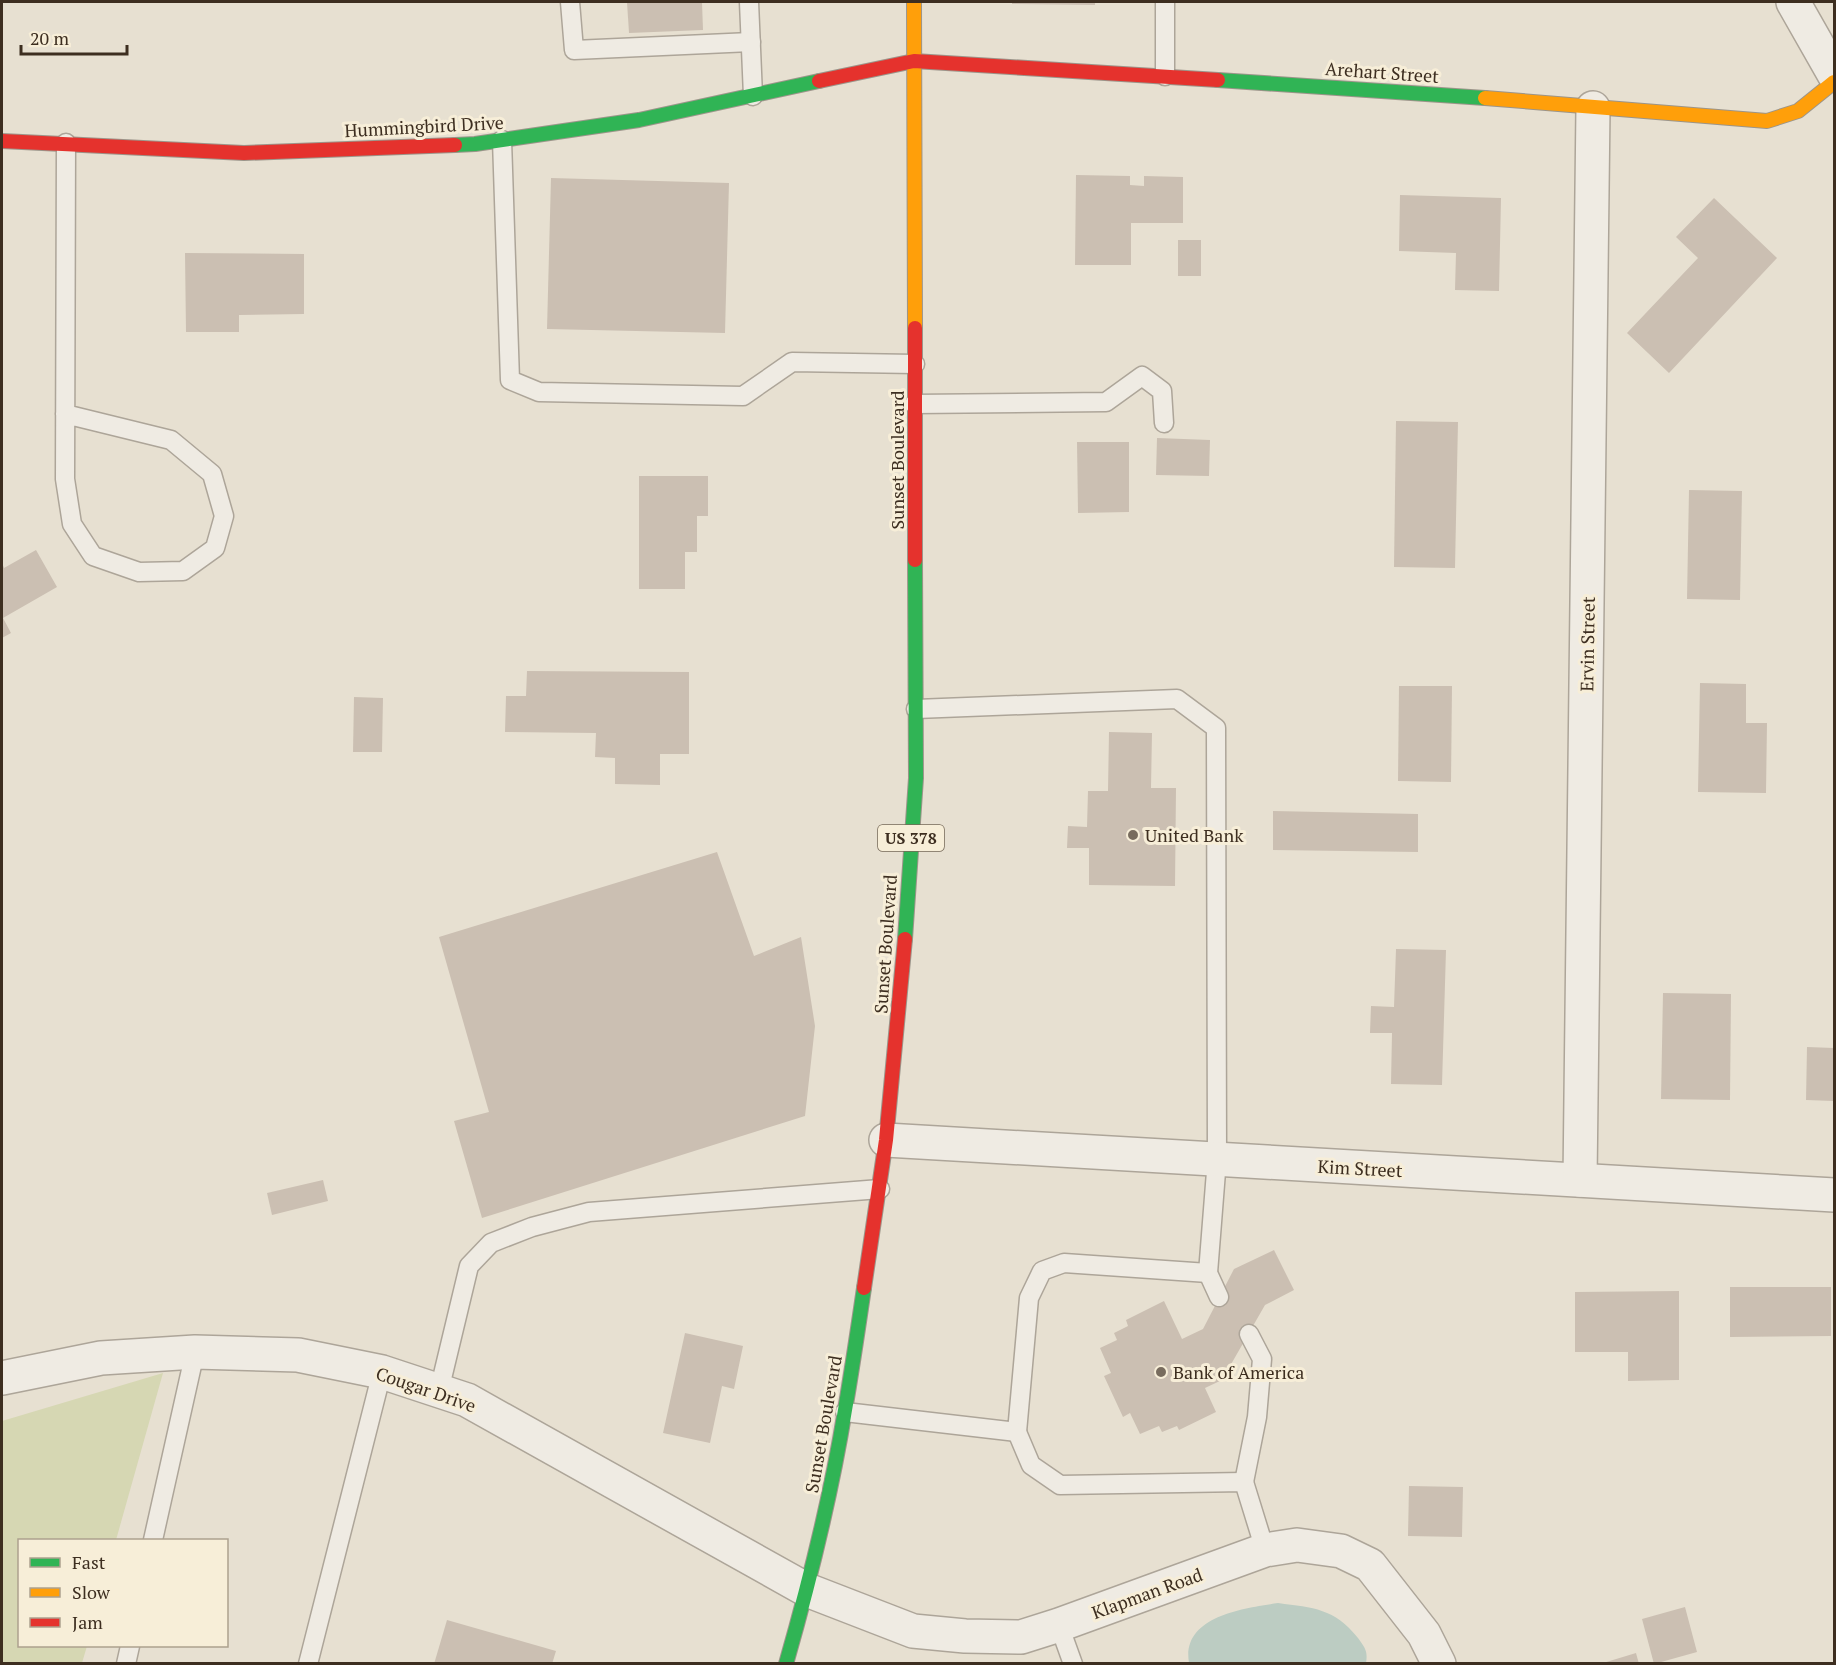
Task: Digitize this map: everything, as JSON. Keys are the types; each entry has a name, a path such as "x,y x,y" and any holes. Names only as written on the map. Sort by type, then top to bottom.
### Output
{"street":[{"name":"Sunset Boulevard","path":"786,1664 807,1590 845,1412 880,1189 904,954 916,778 915,2"},
{"path":"1793,2 1834,74"},
{"name":"Arehart Street","path":"914,61 1381,90 1767,121 1798,111 1834,82"},
{"name":"Hummingbird Drive","path":"2,141 244,153 475,144 639,120 914,61"},
{"name":"Ervin Street","path":"1581,1180 1593,108"},
{"name":"Kim Street","path":"886,1140 1834,1195"},
{"name":"Cougar Drive","path":"2,1378 101,1358 195,1352 298,1355 382,1372 467,1400 807,1590"},
{"name":"Klapman Road","path":"807,1590 913,1631 965,1636 1021,1637 1265,1550 1297,1545 1341,1551 1370,1565 1424,1634 1439,1664"}],"lane":[{"path":"570,2 574,50 751,42"},
{"path":"749,2 753,96"},
{"path":"1165,2 1165,76"},
{"path":"502,140 510,380 539,392 743,396 792,362 915,364"},
{"path":"65,414 171,440 212,474 224,516 215,548 183,572 139,572 93,556 72,524 64,478 66,143"},
{"path":"914,404 1106,402 1142,376 1162,391 1164,423"},
{"path":"916,709 1177,699 1216,728 1217,1160 1208,1274 1219,1297"},
{"path":"439,1391 469,1266 491,1243 532,1227 589,1212 880,1189"},
{"path":"1208,1274 1064,1263 1042,1270 1029,1298 1017,1432 1030,1465 1060,1485 1244,1482"},
{"path":"1249,1334 1262,1359 1257,1417 1244,1482 1265,1550"},
{"path":"153,1539 195,1352"},
{"path":"308,1664 382,1372"},
{"path":"845,1412 1017,1432"},
{"path":"1059,1625 1073,1664"},
{"path":"126,1664 130,1647"}],"green space":[{"path":"163,1373 116,1539 18,1539 18,1647 87,1647 82,1663 2,1663 2,1421"}],"shaded area":[{"path":"1278,1603 1313,1608 1332,1615 1358,1638 1367,1655 1366,1663 1189,1663 1189,1647 1195,1634 1205,1625 1233,1612"}],"building":[{"path":"627,2 702,2 703,30 629,33"},
{"path":"1012,2 1095,2 1095,5 1012,4"},
{"path":"1076,175 1130,176 1130,185 1144,186 1144,176 1183,177 1183,223 1131,223 1131,265 1075,265"},
{"path":"551,178 729,183 725,333 547,329"},
{"path":"1400,195 1501,198 1499,291 1455,290 1456,253 1399,251"},
{"path":"1714,198 1777,258 1669,373 1627,333 1698,258 1676,237"},
{"path":"1178,240 1201,240 1201,276 1178,276"},
{"path":"185,253 304,254 304,314 239,315 239,332 186,332"},
{"path":"1396,421 1458,422 1455,568 1394,567"},
{"path":"1157,438 1210,440 1209,476 1156,475"},
{"path":"1077,442 1129,442 1129,512 1078,513"},
{"path":"639,476 708,476 708,516 697,516 697,552 685,552 685,589 639,589"},
{"path":"1689,490 1742,491 1740,600 1687,599"},
{"path":"36,550 57,587 3,618 11,633 2,638 2,563 4,568"},
{"path":"527,671 689,672 689,754 660,754 660,785 615,784 615,758 595,757 596,733 505,732 506,696 526,696"},
{"path":"1700,683 1746,684 1746,723 1767,723 1766,793 1698,792"},
{"path":"1399,686 1452,686 1451,782 1398,781"},
{"path":"354,697 383,698 382,752 353,752"},
{"path":"1109,732 1152,733 1151,788 1176,788 1175,886 1089,885 1089,848 1067,848 1068,826 1087,827 1088,791 1108,791"},
{"path":"1273,811 1418,814 1418,852 1273,850"},
{"path":"717,852 754,956 801,937 815,1026 805,1116 482,1218 454,1121 489,1112 439,937"},
{"path":"1396,949 1446,950 1442,1085 1391,1084 1392,1033 1370,1033 1371,1006 1394,1007"},
{"path":"1663,993 1731,994 1730,1100 1661,1099"},
{"path":"1807,1047 1834,1048 1834,1101 1806,1100"},
{"path":"323,1180 328,1201 272,1215 267,1193"},
{"path":"1274,1250 1294,1290 1265,1305 1222,1380 1205,1388 1216,1412 1179,1430 1177,1426 1162,1432 1159,1426 1140,1434 1130,1413 1123,1417 1104,1376 1111,1373 1100,1348 1117,1340 1114,1333 1128,1326 1126,1320 1164,1301 1182,1339 1203,1329 1234,1269"},
{"path":"1730,1287 1831,1287 1831,1336 1730,1337"},
{"path":"1679,1291 1679,1380 1628,1381 1628,1352 1575,1352 1575,1292"},
{"path":"685,1333 743,1346 734,1389 722,1386 710,1443 663,1433"},
{"path":"1409,1486 1463,1487 1462,1537 1408,1536"},
{"path":"1685,1607 1697,1652 1654,1664 1642,1619"},
{"path":"447,1620 556,1651 552,1664 434,1664"},
{"path":"1636,1653 1639,1664 1603,1664 1603,1663"}],"traffic: fast":[{"path":"1218,80 1485,98"},
{"path":"455,145 639,120 819,81"},
{"path":"905,939 916,778 915,560"},
{"path":"786,1664 827,1506 848,1395 864,1288"}],"traffic: slow":[{"path":"914,2 915,328"},
{"path":"1485,98 1767,121 1798,111 1834,82"}],"traffic: jam":[{"path":"819,81 914,61 1218,80"},
{"path":"2,141 244,153 455,145"},
{"path":"915,328 915,560"},
{"path":"864,1288 886,1140 905,939"}],"place":[{"name":"United Bank","path":"1133,835"},
{"name":"Bank of America","path":"1161,1372"}]}
